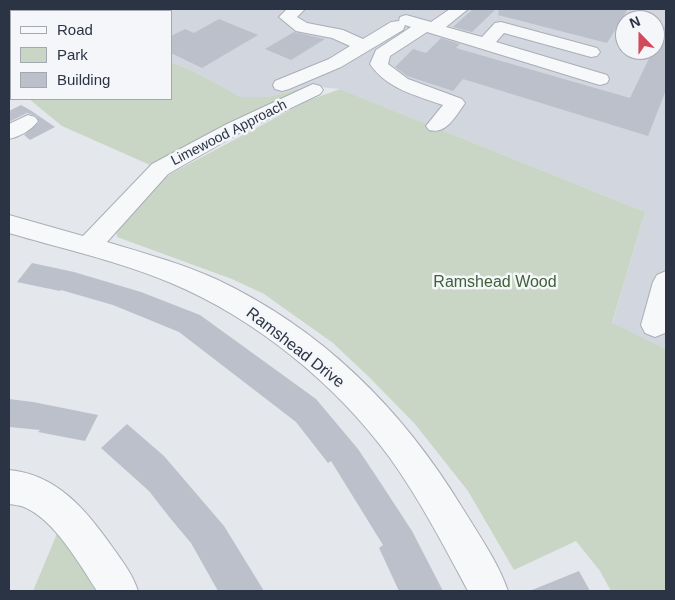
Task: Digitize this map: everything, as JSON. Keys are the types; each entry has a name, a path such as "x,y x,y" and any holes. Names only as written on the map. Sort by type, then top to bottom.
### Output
{"street":[{"path":"297,9 287,17 302,26 337,34 364,46"},
{"path":"436,126 455,103 391,77 381,68 378,60 382,54 427,21 460,9"},
{"name":"Limewood Approach","path":"277,87 335,63 406,20 427,21"},
{"path":"427,21 485,44 600,79"},
{"path":"485,44 501,27 591,52"},
{"name":"Limewood Approach","path":"88,247 160,169 234,128 313,90"},
{"path":"9,133 28,121"},
{"name":"Ramshead Drive","path":"9,224 179,276 232,300 277,330 320,363 387,428 415,466 450,520 489,591"},
{"path":"655,325 666,282"},
{"path":"9,487 31,492 56,509 84,539 119,591"}],"shaded area":[{"path":"666,9 666,349 612,324 645,212 340,89 308,86 268,97 241,97 195,72 172,62 172,10 120,10"}],"green space":[{"path":"9,9 122,9 10,10 9,83"},
{"path":"172,62 195,72 241,97 268,97 308,86 150,165 62,126 30,100 172,100"},
{"name":"Ramshead Wood","path":"340,89 645,212 612,323 666,349 666,591 611,591 600,571 576,541 514,570 468,491 415,424 333,343 264,294 232,279 117,237 116,228 148,190 172,173 307,101"},
{"path":"64,517 84,539 119,591 33,591"}],"building":[{"path":"473,9 496,9 472,32 453,27"},
{"path":"499,9 628,9 615,10 615,30 607,43 498,15"},
{"path":"219,19 258,35 202,68 172,53 172,36 185,29 194,33"},
{"path":"666,22 666,90 648,136 463,79 453,91 407,76 395,67 413,49 426,53 441,38 460,44 456,48 630,98 648,60 665,60"},
{"path":"294,32 325,39 291,60 265,49"},
{"path":"21,105 55,127 30,140 24,135 39,122 36,116 27,113 9,122 9,111"},
{"path":"32,263 74,272 141,292 200,315 316,399 358,449 382,485 412,531 443,591 399,591 379,548 383,545 331,461 328,463 296,422 179,332 113,305 61,290 17,282"},
{"path":"9,399 98,415 85,441 38,432 40,430 9,427"},
{"path":"127,424 164,456 224,526 264,591 218,591 191,543 149,491 101,448"},
{"path":"579,571 590,591 532,591 532,590"}]}
